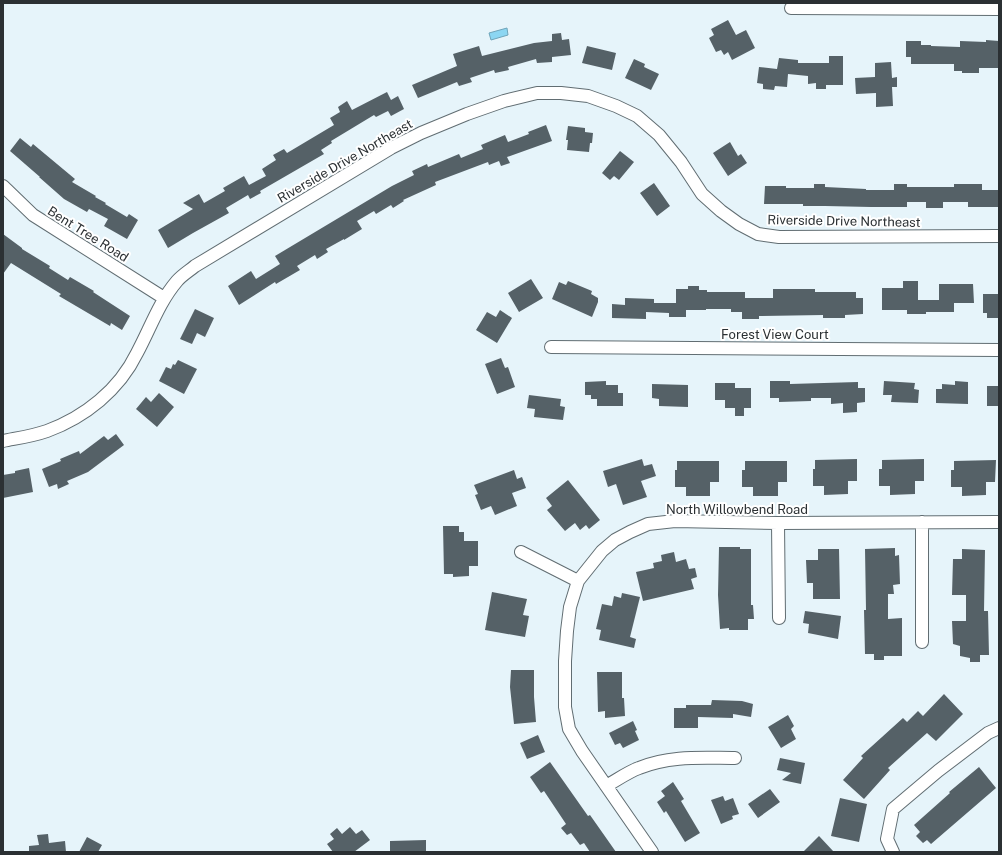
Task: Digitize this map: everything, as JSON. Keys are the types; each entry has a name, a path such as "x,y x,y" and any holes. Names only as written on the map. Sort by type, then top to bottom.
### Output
{"street":[{"path":"791,8 999,9"},
{"name":"Riverside Drive Northeast","path":"3,441 23,438 47,431 76,418 103,398 126,372 137,355 164,298 177,280 195,266 391,148 421,133 466,114 504,101 536,93 561,93 588,96 616,106 637,116 659,135 681,162 702,194 721,211 739,224 758,234 779,237 999,236"},
{"name":"Bent Tree Road","path":"3,186 33,216 164,298"},
{"name":"Forest View Court","path":"551,347 999,350"},
{"name":"North Willowbend Road","path":"652,852 582,751 569,729 565,707 565,661 570,607 578,581 602,551 615,540 648,524 675,521 778,523 999,522"},
{"path":"922,522 922,642"},
{"path":"778,523 779,618"},
{"path":"521,552 578,581"},
{"path":"893,852 887,839 893,809 969,747 988,733 999,728"},
{"path":"606,786 638,768 657,762 678,758 735,758"}],"water":[{"path":"507,28 508,35 491,40 489,33"}],"building":[{"path":"728,20 736,35 746,30 755,48 732,60 728,52 724,55 721,50 716,52 709,38 714,35 711,29"},
{"path":"561,33 562,40 569,39 571,55 552,57 552,62 537,63 536,59 508,67 509,70 495,73 494,70 470,78 472,82 459,86 457,82 418,98 412,85 457,66 453,54 479,46 482,56 534,43 552,41 552,34"},
{"path":"986,40 999,41 999,68 979,68 979,73 962,73 962,71 954,71 954,64 911,64 911,57 906,57 906,41 921,41 921,45 960,47 960,41 986,42"},
{"path":"587,46 616,53 612,70 582,63"},
{"path":"829,56 843,56 843,85 826,85 826,89 816,89 816,83 808,84 808,76 788,74 787,87 775,86 774,90 763,89 763,84 757,83 759,67 777,69 779,58 798,60 798,63 829,63"},
{"path":"634,59 645,64 644,67 659,74 651,90 625,78"},
{"path":"891,62 892,78 897,77 897,87 892,87 893,106 876,107 876,93 856,94 855,78 875,77 875,63"},
{"path":"387,92 391,100 398,96 404,109 391,116 388,111 376,117 374,115 331,141 332,143 321,150 324,154 260,191 261,193 250,199 248,195 226,208 229,213 168,248 158,230 193,209 183,203 199,194 204,203 225,191 223,188 244,176 249,185 266,176 262,169 276,160 273,155 284,149 287,153 334,125 330,118 340,112 338,107 347,101 352,110"},
{"path":"546,125 552,141 507,157 510,163 501,166 499,161 489,165 488,162 435,182 436,185 403,200 404,201 393,208 391,205 376,214 374,211 357,221 362,229 326,249 328,252 317,259 315,255 297,266 300,270 276,284 275,282 239,305 228,286 251,271 256,279 280,264 275,256 392,186 414,175 412,171 427,164 428,167 459,154 461,158 483,149 481,145 505,135 508,142 529,134 528,132"},
{"path":"568,126 585,128 585,132 593,133 589,152 567,150 568,140 566,140"},
{"path":"20,138 31,147 33,144 75,179 72,182 127,217 129,214 138,220 127,239 104,226 108,219 89,209 87,212 64,199 10,151"},
{"path":"730,142 738,156 741,154 747,163 728,176 713,153"},
{"path":"620,151 634,162 619,180 614,176 610,180 602,173"},
{"path":"654,183 670,206 657,216 640,193"},
{"path":"814,184 825,184 825,187 866,190 894,190 894,184 907,184 907,187 954,187 954,184 982,184 982,190 999,190 999,207 968,207 968,202 943,202 943,208 926,208 926,202 907,202 907,207 764,204 765,186 814,188"},
{"path":"3,234 22,249 50,266 49,268 68,280 70,277 94,291 93,292 130,316 122,330 111,323 110,326 59,296 61,294 11,263 3,274"},
{"path":"531,279 543,298 519,312 508,293"},
{"path":"568,281 592,291 591,294 598,298 598,302 592,317 552,299 559,282 566,285"},
{"path":"903,281 918,281 918,300 939,300 939,284 973,284 974,303 954,303 954,312 907,314 907,310 882,310 882,288 903,288"},
{"path":"688,286 699,286 699,290 707,290 707,292 745,292 745,298 773,298 773,289 815,289 815,292 856,292 856,298 863,298 863,314 845,315 845,318 823,318 823,315 759,316 759,319 742,319 742,312 731,312 731,309 706,309 686,310 686,317 669,317 669,313 646,312 646,319 612,318 612,304 625,305 625,298 654,299 654,303 676,303 676,289 688,289"},
{"path":"983,294 999,294 999,318 987,318 987,313 983,313"},
{"path":"195,309 214,318 205,337 197,333 192,344 180,339"},
{"path":"500,310 512,318 497,343 476,330 487,312 496,317"},
{"path":"501,358 505,368 508,367 515,387 497,394 485,364"},
{"path":"178,360 197,369 184,394 159,381 166,367 171,369 173,364 175,365"},
{"path":"606,381 606,385 618,385 618,393 623,393 623,406 597,406 597,399 591,399 591,395 585,395 585,382"},
{"path":"770,381 790,381 790,384 858,382 858,388 865,388 865,402 857,403 857,412 843,413 843,403 831,404 831,398 811,398 811,401 779,402 779,398 770,398"},
{"path":"884,381 915,383 914,389 919,390 918,403 891,402 892,395 883,395"},
{"path":"955,381 968,382 968,404 936,403 936,389 942,389 942,384 955,385"},
{"path":"715,383 735,383 735,388 751,388 751,408 744,408 744,416 735,416 735,408 725,408 725,400 715,400"},
{"path":"652,384 688,385 688,407 659,406 659,399 652,398"},
{"path":"987,386 999,386 999,406 987,406"},
{"path":"159,393 174,407 157,427 136,409 146,397 151,402"},
{"path":"529,395 561,399 560,406 565,407 563,420 534,417 535,409 527,408"},
{"path":"116,434 124,445 88,472 67,481 69,484 58,489 57,484 49,487 42,469 79,451 80,454 104,436 108,440"},
{"path":"642,459 644,466 652,464 656,476 641,481 647,497 623,505 616,484 608,487 603,471"},
{"path":"857,459 857,481 848,481 848,494 824,495 824,486 813,486 813,469 815,469 815,460"},
{"path":"924,459 924,481 915,481 915,494 890,495 890,486 879,486 879,469 882,469 882,460"},
{"path":"996,460 995,482 986,482 986,495 962,496 962,487 951,487 951,470 954,470 954,461"},
{"path":"677,461 719,461 719,482 710,482 710,496 686,496 686,487 675,487 675,470 677,470"},
{"path":"745,461 787,461 787,482 778,482 778,496 753,496 753,487 742,487 742,470 745,470"},
{"path":"29,468 33,492 3,498 3,475"},
{"path":"514,470 517,479 522,477 526,488 512,493 517,506 495,515 491,506 481,510 475,495 478,494 474,485"},
{"path":"568,480 600,520 589,529 586,525 580,530 575,523 565,531 547,510 552,506 546,498"},
{"path":"443,526 459,526 459,532 464,532 464,541 478,541 478,566 469,566 469,576 453,577 453,574 444,574"},
{"path":"719,547 740,547 740,549 751,549 751,605 753,605 754,619 748,619 748,630 729,630 729,628 720,629 718,595"},
{"path":"895,548 895,556 899,555 900,584 893,585 894,594 888,594 888,619 902,618 902,656 884,656 884,660 874,660 874,654 865,654 865,549"},
{"path":"818,549 839,549 840,599 813,599 813,583 807,583 806,560 818,560"},
{"path":"962,549 985,550 984,611 988,611 989,655 980,655 980,662 970,662 970,658 960,656 960,646 953,644 952,621 966,621 966,595 952,595 953,559 962,559"},
{"path":"674,552 676,562 686,559 689,569 695,568 697,577 691,579 694,589 643,601 636,572 654,568 653,563 662,561 661,555"},
{"path":"492,592 527,599 523,615 529,616 525,637 485,630"},
{"path":"622,593 640,597 630,637 636,639 634,648 599,640 601,630 596,629 602,604 612,606 614,596 621,598"},
{"path":"805,611 841,616 838,639 808,633 809,624 803,623"},
{"path":"511,670 534,670 536,722 514,724 510,687"},
{"path":"597,672 622,672 622,698 624,698 625,716 605,718 605,711 598,712"},
{"path":"944,694 963,714 936,741 927,733 888,768 890,770 864,799 843,780 863,758 861,756 903,718 907,722 918,711 923,716"},
{"path":"712,700 742,701 753,704 751,717 733,714 733,718 698,717 698,728 674,728 674,708 686,708 686,705 711,705"},
{"path":"788,715 794,726 791,729 796,739 781,748 768,727"},
{"path":"633,721 639,740 623,748 620,743 615,745 609,733"},
{"path":"538,735 545,752 527,759 520,743"},
{"path":"780,758 805,763 801,784 782,780 791,773 777,770"},
{"path":"550,762 588,816 590,815 616,852 590,852 584,843 580,845 571,833 567,835 561,828 566,824 544,791 541,793 530,777"},
{"path":"979,767 996,788 931,844 927,840 923,843 916,836 920,832 914,825 950,793 949,792"},
{"path":"673,782 684,799 681,801 700,833 685,842 666,811 664,813 657,802 665,796 661,791"},
{"path":"770,789 780,802 758,818 748,804"},
{"path":"723,796 725,801 733,798 739,814 732,816 733,819 721,824 711,800"},
{"path":"840,798 867,804 859,842 831,836"},
{"path":"350,827 356,834 362,830 370,840 354,852 333,852 327,844 334,839 330,834 337,828 342,834"},
{"path":"48,834 49,843 65,841 66,852 29,852 29,846 39,845 37,835"},
{"path":"819,836 834,852 803,852"},
{"path":"87,837 102,845 98,852 79,852"},
{"path":"426,840 426,852 390,852 390,841"}]}
